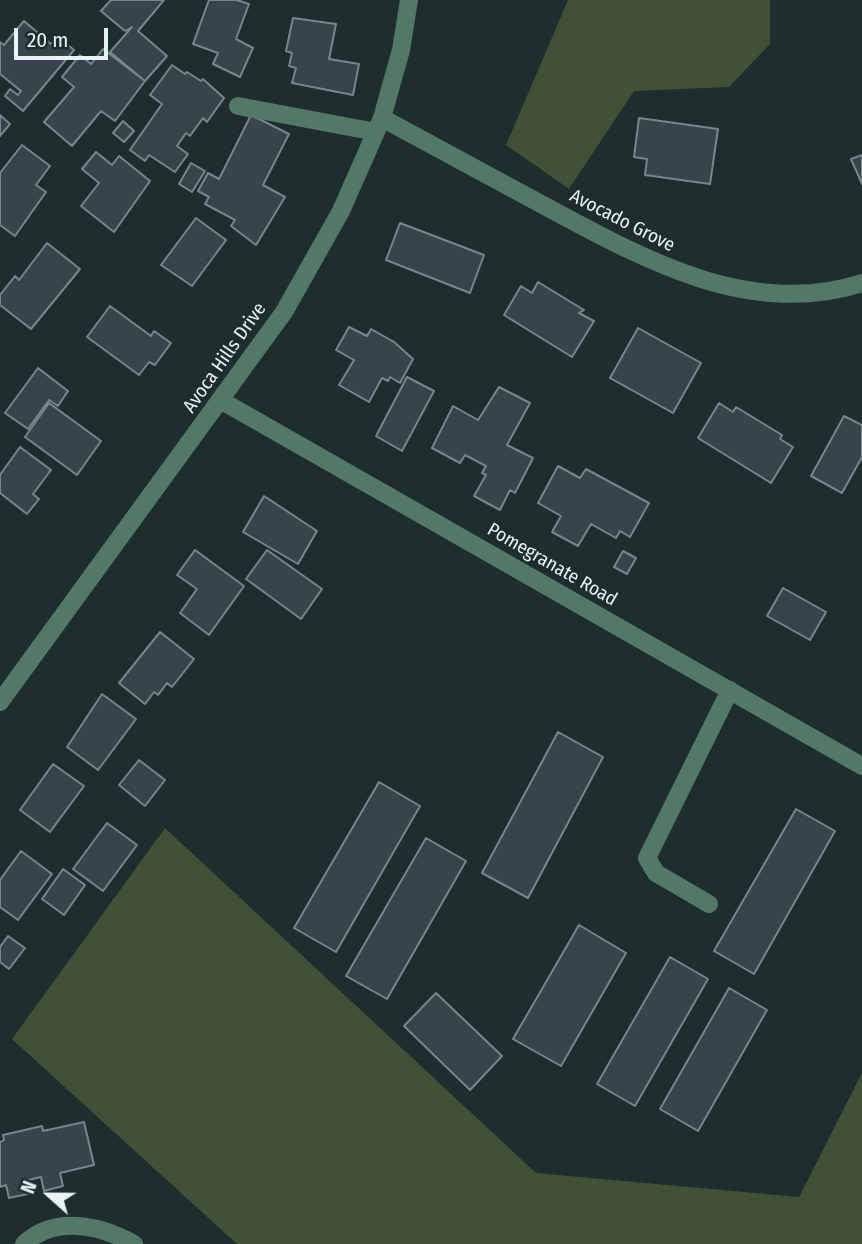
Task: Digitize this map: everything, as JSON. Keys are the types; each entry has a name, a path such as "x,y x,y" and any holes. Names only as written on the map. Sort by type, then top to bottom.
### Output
{"street":[{"name":"Avoca Hills Drive","path":"0,702 222,401 284,312 341,211 379,125 401,50 408,0"},
{"name":"Avocado Grove","path":"238,106 379,125 604,238 698,280 786,294 820,292 862,283"},
{"name":"Pomegranate Road","path":"222,401 862,766"},
{"path":"709,904 656,873 647,858 730,690"},
{"path":"24,1244 48,1229 67,1225 90,1227 134,1244"}],"green space":[{"path":"568,0 770,0 770,44 729,87 634,91 569,189 506,145"},
{"path":"165,828 536,1173 799,1197 862,1073 862,1244 237,1244 12,1039"}],"building":[{"path":"111,0 164,0 138,31 167,56 145,81 110,52 132,27 125,31 101,11"},
{"path":"209,0 237,0 249,4 236,39 253,48 240,77 213,64 218,53 193,44"},
{"path":"293,18 336,24 329,59 359,64 353,95 292,83 296,68 289,66 292,53 286,51"},
{"path":"24,21 51,44 58,37 74,50 23,111 5,96 10,89 18,95 21,91 0,74 0,42 4,45"},
{"path":"103,49 145,81 115,121 101,111 72,146 44,122 74,87 62,77 80,55 91,64"},
{"path":"172,65 185,74 187,72 201,81 203,79 224,98 207,122 203,118 190,136 186,133 177,146 188,154 175,172 149,155 145,161 130,150 162,104 150,95"},
{"path":"0,115 10,124 0,136"},
{"path":"251,115 289,134 263,185 285,197 256,245 231,226 235,220 205,204 209,197 198,191 208,173 219,179"},
{"path":"639,118 718,129 710,184 645,175 647,159 634,157"},
{"path":"123,121 134,131 124,142 113,133"},
{"path":"22,145 50,166 36,185 46,192 15,236 0,225 0,173"},
{"path":"96,152 112,165 119,156 150,181 114,232 81,206 99,183 82,169"},
{"path":"862,155 862,184 851,159"},
{"path":"191,163 205,171 192,192 179,184"},
{"path":"196,218 226,240 192,286 161,265"},
{"path":"400,223 484,255 470,293 386,260"},
{"path":"47,243 80,269 31,329 0,305 0,295 15,276 19,280"},
{"path":"538,282 584,310 579,313 594,321 572,357 504,315 521,286 532,293"},
{"path":"110,306 151,336 154,331 171,343 155,365 149,362 139,375 87,337"},
{"path":"349,327 367,336 371,329 394,342 413,359 400,383 390,377 388,381 382,378 369,402 339,385 354,360 336,350"},
{"path":"638,328 701,363 673,413 610,378"},
{"path":"38,368 68,391 58,406 49,400 28,429 5,413"},
{"path":"407,377 434,391 402,451 376,436"},
{"path":"499,387 530,403 507,445 533,458 515,493 510,490 500,510 474,496 486,475 482,473 486,466 465,455 460,463 432,448 453,406 478,420"},
{"path":"49,403 101,441 77,475 25,437"},
{"path":"719,403 733,412 736,407 782,435 780,439 793,447 771,483 698,438"},
{"path":"844,416 862,425 862,457 842,493 811,476"},
{"path":"20,447 51,470 33,494 39,499 27,514 0,493 0,475"},
{"path":"558,466 580,478 586,469 649,503 630,537 620,531 616,538 591,524 578,546 552,532 561,516 538,503"},
{"path":"264,496 317,531 298,564 243,532"},
{"path":"195,550 244,586 209,635 180,613 197,589 177,575"},
{"path":"267,550 322,589 301,619 246,579"},
{"path":"623,551 636,558 627,574 614,567"},
{"path":"783,588 826,612 810,640 767,616"},
{"path":"160,632 194,659 172,687 167,683 158,695 154,692 145,704 119,683"},
{"path":"102,694 136,719 98,770 67,747"},
{"path":"558,732 603,757 528,898 482,873"},
{"path":"139,760 165,780 145,806 119,785"},
{"path":"53,764 84,786 50,832 20,810"},
{"path":"379,782 420,806 336,952 294,928"},
{"path":"796,809 835,831 754,974 714,951"},
{"path":"107,823 137,845 103,891 73,869"},
{"path":"426,838 466,861 387,999 346,976"},
{"path":"21,851 52,874 18,920 0,907 0,880"},
{"path":"63,869 85,885 64,915 42,899"},
{"path":"579,925 626,953 561,1066 513,1039"},
{"path":"8,936 25,948 9,969 0,962 0,947"},
{"path":"670,957 708,979 635,1106 597,1084"},
{"path":"729,988 767,1010 698,1131 660,1109"},
{"path":"436,993 502,1056 470,1090 404,1026"},
{"path":"84,1122 94,1165 60,1173 63,1186 44,1191 41,1177 25,1181 28,1194 9,1198 6,1185 0,1187 0,1142 4,1140 3,1135 42,1126 43,1131"}]}
